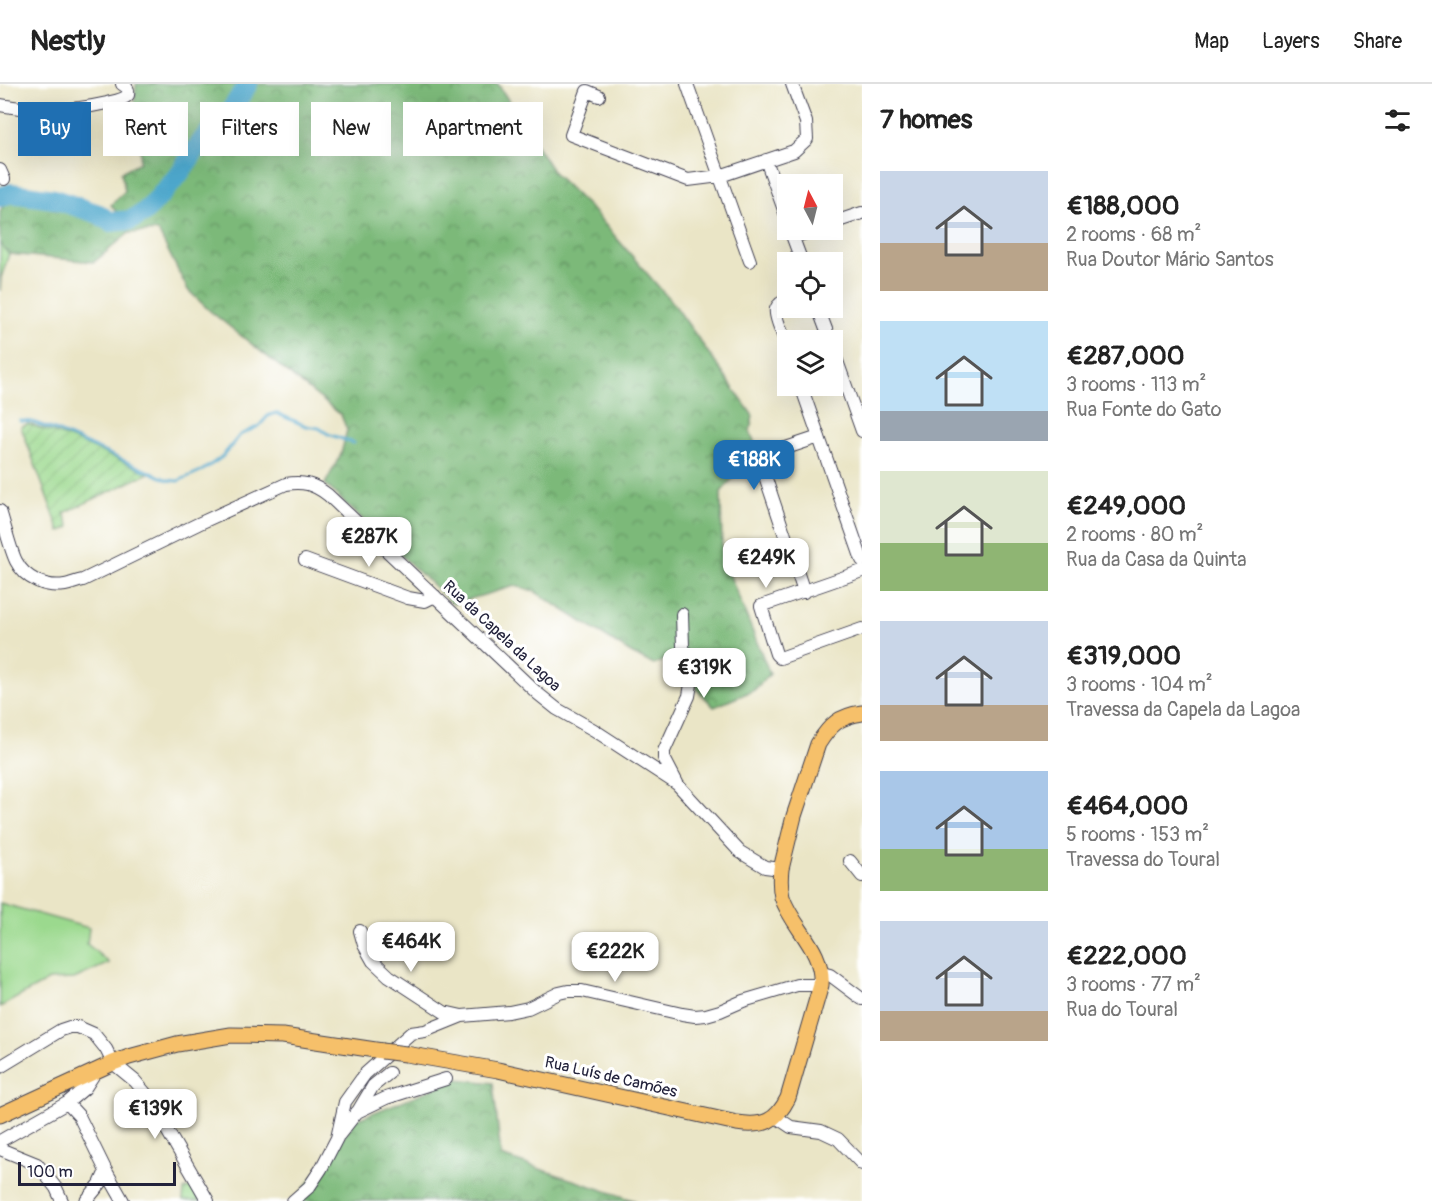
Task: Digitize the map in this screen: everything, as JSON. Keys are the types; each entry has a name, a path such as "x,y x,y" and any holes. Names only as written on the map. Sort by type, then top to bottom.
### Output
{"main road":[{"path":"776,1117 788,1098 821,979 816,954 782,897 781,869 794,816 818,744 834,723 851,714 862,713"},
{"name":"Rua Luís de Camões","path":"0,1115 129,1057 177,1044 231,1035 283,1036 498,1070 737,1124 753,1125 776,1117"}],"street":[{"path":"0,105 47,111 98,105 128,96 129,90 122,84"},
{"path":"687,84 750,261"},
{"path":"598,96 587,92 571,135 688,180 720,176 794,151 807,139 806,122 792,84"},
{"path":"766,160 777,190"},
{"path":"843,219 862,213"},
{"path":"843,378 862,431"},
{"path":"805,396 862,560"},
{"path":"804,591 763,470 763,462 771,453 819,436"},
{"name":"Rua da Capela da Lagoa","path":"0,511 16,562 25,573 36,581 49,585 64,585 83,580 285,484 298,482 314,486 328,495 556,709 594,730 677,784 740,852 765,867 781,869"},
{"path":"305,560 408,598 425,601 435,596"},
{"path":"862,571 761,606 776,654 780,658 862,629"},
{"path":"677,784 664,758 664,751 689,696 691,684 683,646 682,614"},
{"path":"850,861 862,876"},
{"path":"360,931 373,962 389,976 444,1012 462,1016"},
{"path":"337,1138 345,1102 366,1074 411,1033 425,1031 462,1016 509,1012 528,1008 559,993 582,991 695,1016 720,1011 743,1001 830,975 860,993"},
{"path":"0,1067 53,1034 70,1027 85,1029 94,1034 106,1049 113,1063 135,1081 146,1094 208,1201"},
{"path":"0,1141 67,1103 85,1088 96,1071"},
{"path":"293,1201 309,1187 337,1138 373,1086 389,1073"},
{"path":"357,1112 386,1098 446,1078"},
{"path":"67,1103 80,1116 123,1201"},
{"path":"776,1117 791,1127 821,1131 838,1139 862,1164"},
{"path":"0,1149 37,1164 56,1188 62,1201"},
{"path":"86,1201 100,1184 106,1171"}],"green space":[{"path":"136,84 240,84 230,102 200,102 200,135 188,152 188,102 135,102"},
{"path":"250,84 498,84 509,102 403,102 403,156 543,156 554,173 595,213 676,307 753,416 750,431 760,451 749,468 743,466 721,492 722,556 770,674 754,690 714,707 697,689 684,652 654,665 631,653 534,591 515,586 453,604 325,484 341,454 347,430 341,415 210,311 188,290 158,231 129,233 94,262 9,254 0,244 0,211 11,194 75,207 110,224 131,222 153,206 180,175 200,146 200,156 299,156 299,102 238,102"},
{"path":"140,156 185,156 144,210 121,218 111,205 125,191 121,172 140,162"},
{"path":"0,244 9,254 1,278 0,291"},
{"path":"28,424 70,438 149,473 64,513 70,527 60,532 21,427"},
{"path":"0,903 89,928 87,944 109,963 74,979 49,980 0,1007"},
{"path":"457,1079 493,1083 501,1156 636,1201 295,1201 355,1120"},
{"path":"191,1187 201,1201 183,1201 184,1190"}],"waterway":[{"path":"0,197 11,193 54,199 99,214 110,222 131,220 152,205 179,174 204,138 229,113 248,84"},
{"path":"20,421 32,422 57,431 168,480 178,481 203,470 222,457 240,435 259,426 268,416 276,413 354,443"}]}
